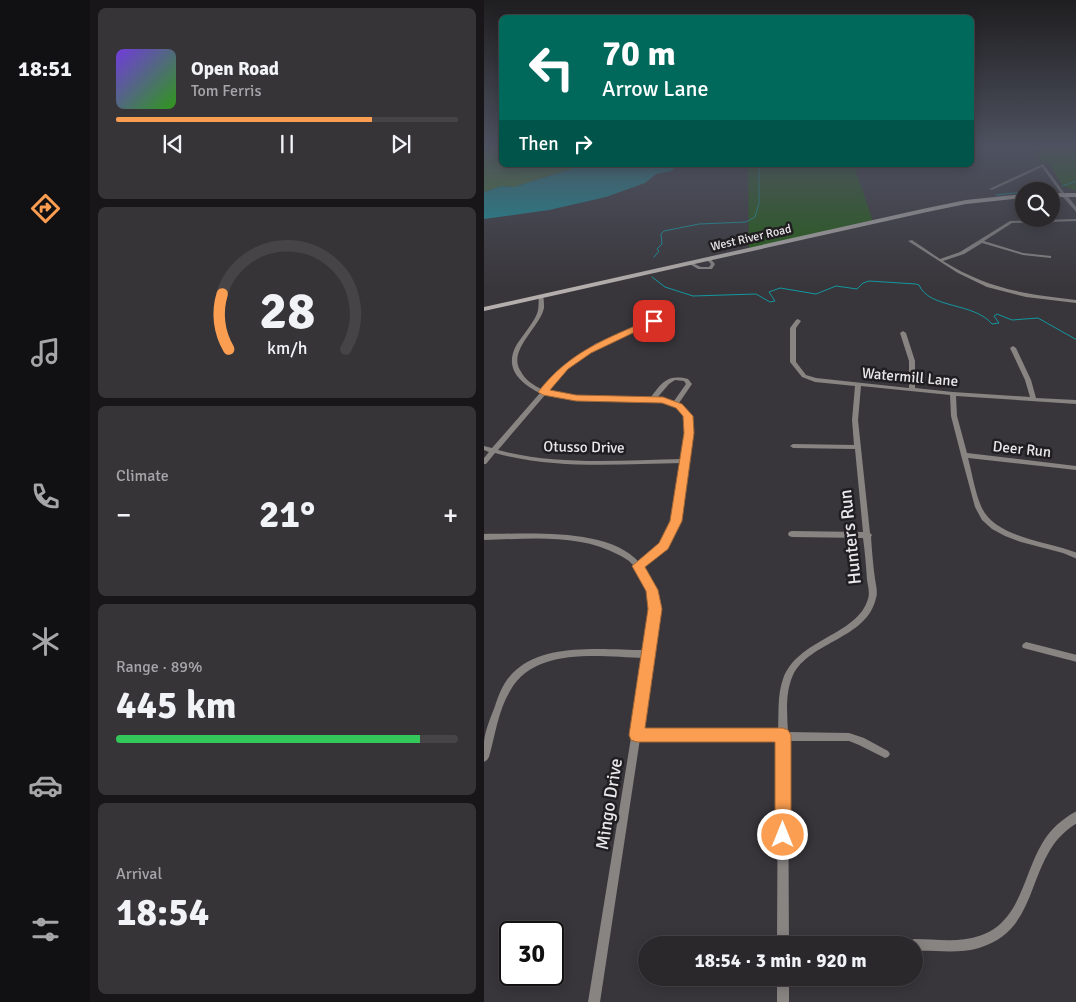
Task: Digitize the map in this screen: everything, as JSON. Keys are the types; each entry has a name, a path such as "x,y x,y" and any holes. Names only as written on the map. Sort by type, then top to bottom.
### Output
{"main road":[{"path":"1060,195 1076,195"},
{"name":"West River Road","path":"484,309 928,210 973,201 1015,197"}],"street":[{"path":"1064,195 1076,212"},
{"path":"940,260 962,253 1005,224 1014,221 1076,220"},
{"path":"910,241 967,277 996,288 1030,296 1076,302"},
{"path":"981,241 1023,254 1049,258"},
{"path":"541,296 542,309 518,347 514,358 516,369 521,378 543,392 576,398 653,399 675,404 684,410 689,419 679,506 673,530 664,546 638,566"},
{"path":"484,462 564,368 587,351 654,321 660,316"},
{"name":"Watermill Lane","path":"798,320 793,328 793,362 800,372 815,380 953,394 1076,402"},
{"path":"903,333 912,360 912,390"},
{"path":"1013,348 1024,370 1033,399"},
{"path":"653,399 668,380 681,378 689,384 675,404"},
{"name":"Hunters Run","path":"783,936 783,698 788,678 794,666 808,654 861,618 870,606 874,587 858,446 856,420 858,385"},
{"path":"953,394 954,416 978,507 989,523 1009,535 1076,556"},
{"path":"793,446 858,446"},
{"name":"Otusso Drive","path":"484,448 542,460 685,461"},
{"name":"Deer Run","path":"964,455 1076,468"},
{"path":"792,534 868,534"},
{"name":"Mingo Drive","path":"484,537 562,538 594,541 617,549 638,566 646,578 654,599 655,609 637,735 594,1002"},
{"path":"1026,646 1076,659"},
{"path":"484,757 505,691 512,679 529,665 542,658 563,654 649,654"},
{"path":"637,735 849,737 862,740 885,754"},
{"path":"923,945 981,942 996,935 1008,925 1018,912 1038,860 1052,834 1062,824 1076,816"},
{"path":"783,986 783,1002"}],"green space":[{"path":"748,193 863,193 873,222 749,249"}],"water":[{"path":"484,193 618,193 549,210 484,219"}],"waterway":[{"path":"654,257 659,251 657,249 662,244 661,234 664,231 699,224 746,222 755,217 759,203 759,193"},
{"path":"996,195 1015,193"},
{"path":"652,277 665,287 693,296 756,294 770,302 775,301 769,292 780,288 816,294 836,286 857,289 863,283 869,281 916,284 919,285 924,293 932,298 974,312 992,324 999,323 994,316 997,314 1012,320 1038,318 1077,340"}],"route":[{"path":"654,321 587,351 564,368 543,392 576,398 663,400 679,406 688,416 690,422 689,433 679,506 673,530 664,546 638,566 652,590 655,609 637,735 783,735 783,835"}]}
